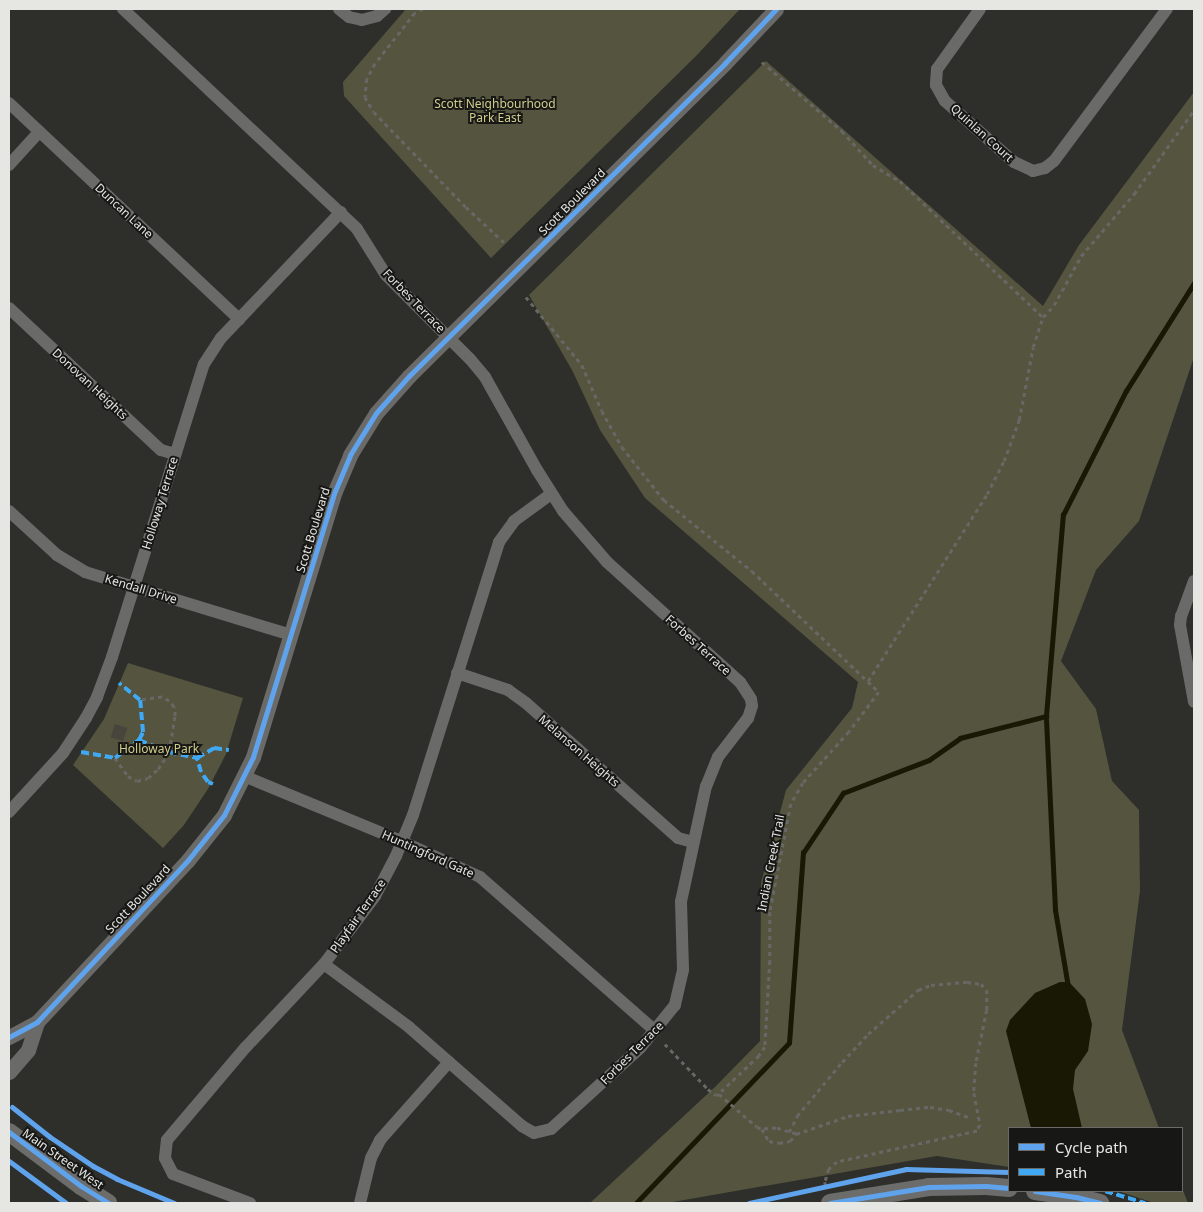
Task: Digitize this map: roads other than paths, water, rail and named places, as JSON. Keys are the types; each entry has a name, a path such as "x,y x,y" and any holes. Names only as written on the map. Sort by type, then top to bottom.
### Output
{"main road":[{"name":"Main Street West","path":"9,1132 72,1180 110,1203"},
{"path":"829,1199 929,1187 986,1186 1008,1188"},
{"path":"1042,1192 1100,1203"}],"street":[{"name":"Forbes Terrace","path":"123,9 357,229 386,275 485,377 551,494 606,562 740,682 749,693 752,706 748,718 712,768 693,842 681,902 683,970 681,988 669,1015 655,1031 557,1125 540,1133 528,1130 522,1126 409,1027 324,964"},
{"path":"339,9 349,17 362,20 377,16 385,9"},
{"name":"Scott Boulevard","path":"9,1037 37,1022 204,841 224,815 253,757 335,491 350,455 368,425 385,402 448,337 725,63 776,9"},
{"name":"Quinlan Court","path":"980,9 937,69 936,85 945,101 1014,162 1033,171 1045,168 1054,160 1167,9"},
{"name":"Duncan Lane","path":"9,103 239,319"},
{"path":"9,165 40,132"},
{"name":"Holloway Terrace","path":"9,812 62,753 86,718 110,664 204,364 215,346 239,319 341,212"},
{"name":"Donovan Heights","path":"9,308 161,450 175,454"},
{"name":"Playfair Terrace","path":"250,1203 216,1192 173,1174 165,1158 164,1147 171,1134 246,1047 324,964 375,896 403,842 499,542 514,521 551,494"},
{"name":"Kendall Drive","path":"9,511 56,556 72,566 134,588 291,635"},
{"path":"1194,581 1184,607 1180,625 1194,702"},
{"name":"Melanson Heights","path":"457,673 493,684 520,699 678,838 693,842"},
{"name":"Huntingford Gate","path":"244,776 403,842 480,877 655,1031"},
{"name":"Scott Boulevard","path":"9,1072 28,1050 37,1022"},
{"path":"360,1203 371,1158 380,1140 449,1062"}],"waterway":[{"path":"1068,987 1055,910 1046,716 1063,515 1126,391 1194,283"},
{"path":"636,1203 789,1043 803,853 843,793 929,760 960,738 1046,716"}],"park label":[{"name":"Scott Neighbourhood Park East","path":"495,111"},
{"name":"Holloway Park","path":"159,749"}]}
